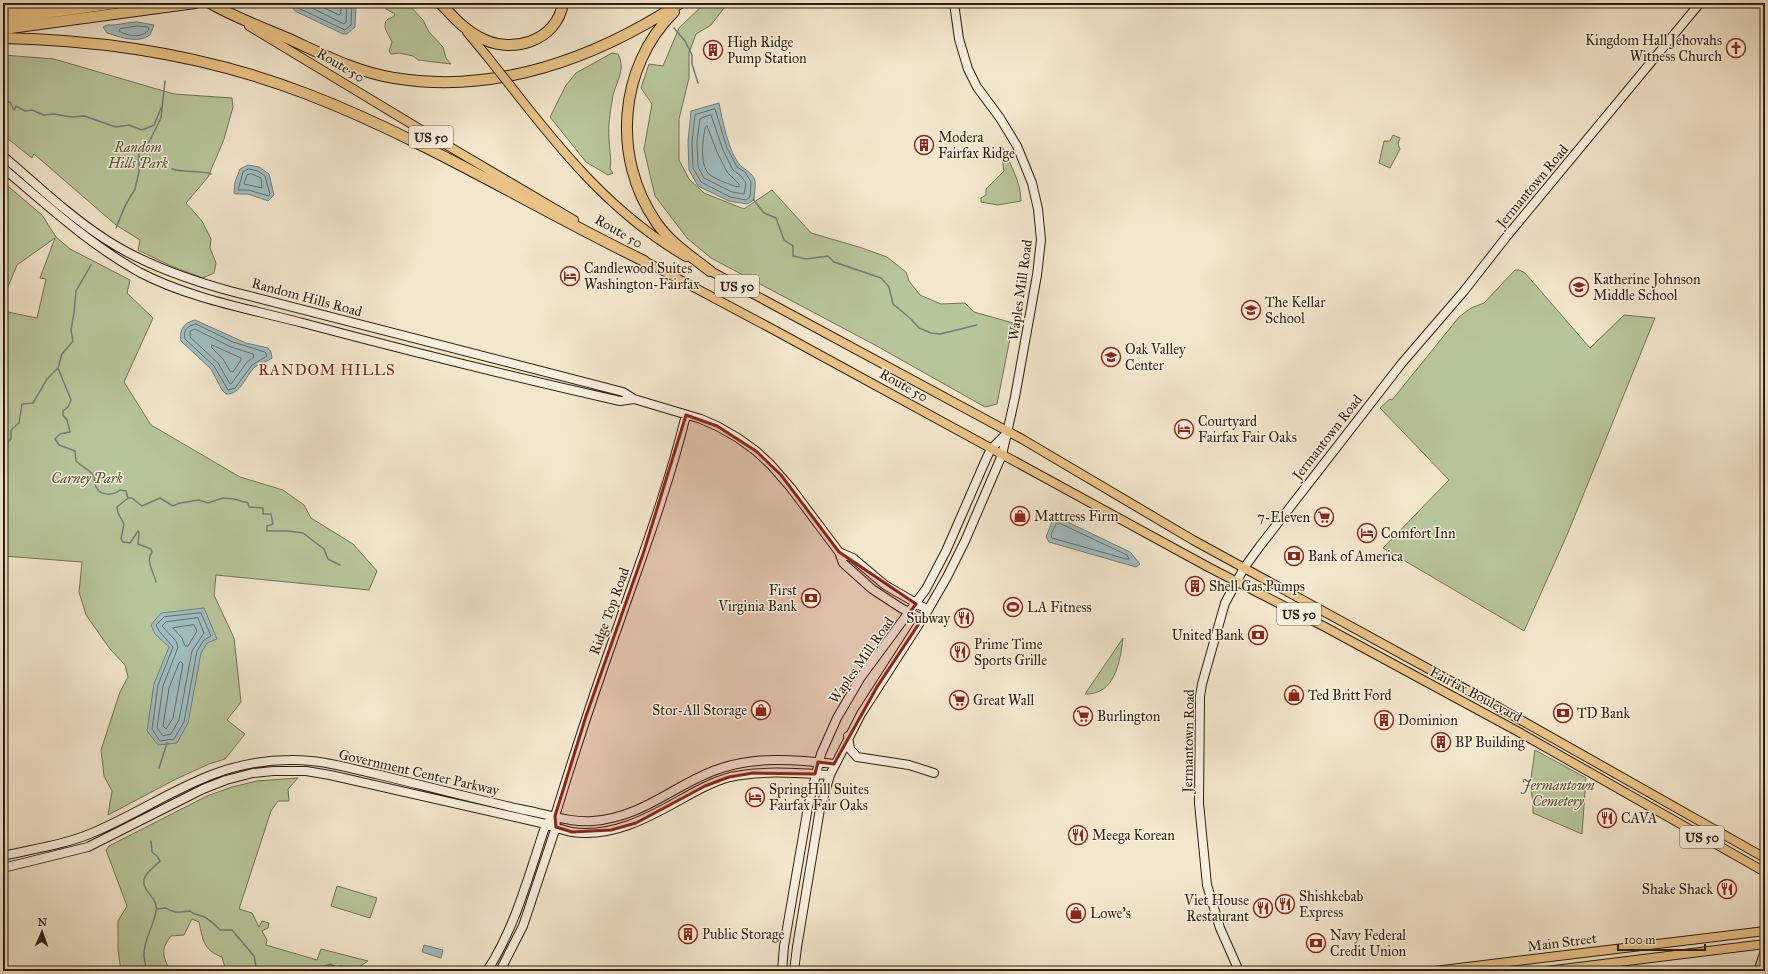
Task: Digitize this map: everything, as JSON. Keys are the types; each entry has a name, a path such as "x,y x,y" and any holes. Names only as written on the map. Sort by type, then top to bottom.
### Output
{"highway":[{"path":"3,9 47,3"},
{"path":"3,19 117,3"},
{"path":"3,29 195,3"},
{"name":"Route 50","path":"210,3 221,9"},
{"name":"Route 50","path":"440,3 458,22"},
{"path":"458,22 479,37 488,41 498,44 517,45 535,40 551,29 562,11 563,3"},
{"path":"221,9 323,55 363,70 394,78 450,83 490,80 516,75 568,61 641,26 680,3"},
{"path":"684,3 662,24 642,58 632,87 629,103 627,139 633,176 646,206 656,223 673,242 710,271"},
{"path":"3,38 90,42 146,50 246,74 305,93 407,137 600,240 644,261"}],"main road":[{"name":"Route 50","path":"221,9 433,138 644,261 776,331 1171,546"},
{"name":"Route 50","path":"458,22 486,54 567,156 622,212 658,240 710,271 1008,432 1178,531"},
{"name":"Fairfax Boulevard","path":"1178,531 1489,702 1765,858"},
{"name":"Fairfax Boulevard","path":"1171,546 1521,733 1765,872"},
{"path":"1312,620 1320,610"},
{"path":"1392,664 1400,654"},
{"name":"Main Street","path":"1434,971 1765,931"},
{"name":"Main Street","path":"1546,971 1765,944"},
{"path":"1758,971 1765,951"}],"street":[{"name":"Waples Mill Road","path":"794,971 820,809 830,775 848,736 877,687 928,610 958,556 1002,455 1008,432 1041,251 1038,209 1032,182 1017,146 1000,118 977,87 968,69 959,39 954,3"},
{"name":"Jermantown Road","path":"1239,971 1220,928 1207,885 1199,789 1199,707 1202,684 1221,612 1244,568 1280,518 1402,363 1464,291 1507,236 1700,3"},
{"name":"Random Hills Road","path":"3,156 81,222 105,239 122,249 177,275 230,291 623,392 634,399 718,426 738,438 760,455 781,475 839,552 843,564 872,589 922,619"},
{"name":"Random Hills Road","path":"3,168 78,232 141,272 170,286 243,308 507,375 620,401 634,399"},
{"name":"Ridge Top Road","path":"500,971 523,926 556,827 555,816 586,716 643,554 677,451 686,415"},
{"name":"Waples Mill Road","path":"782,971 792,899 808,807 818,762 837,718 849,696 867,669 916,604 946,551 970,492 991,449 1008,432"},
{"name":"Random Hills Road","path":"839,552 853,558 885,585 928,610"},
{"path":"848,736 850,749 857,757 909,765 934,773"},
{"name":"Government Center Parkway","path":"3,856 84,836 209,775 239,766 266,761 290,760 326,763 572,820 591,821 610,819 631,813 651,804 691,781 714,770 739,764 766,760 834,764"},
{"name":"Government Center Parkway","path":"3,868 88,847 209,787 253,773 290,770 330,775 546,824 572,832 611,830 636,823 705,786 729,777 753,773 830,775"},
{"path":"487,971 497,957 510,929 546,824 555,816"},
{"path":"84,836 88,847"}],"highlighted area":[{"path":"686,415 717,426 756,451 781,475 839,552 916,604 910,612 922,619 877,687 834,764 818,762 815,774 753,773 729,777 705,786 636,823 611,830 572,832 556,827 555,816 586,716 643,554"}],"green space":[{"path":"384,3 406,3 410,6 423,20 429,32 443,47 446,58 451,64 418,60 413,56 399,53 391,54 389,51 392,42 386,31 385,25 388,19 393,17 395,14 386,9"},
{"path":"705,3 728,3 711,25 696,34 689,53 689,78 679,119 679,160 689,179 704,193 744,209 772,190 811,233 887,257 906,272 909,281 920,295 941,304 965,303 974,312 1013,323 997,404 985,407 875,345 711,258 687,238 655,196 644,149 652,104 641,88 649,64 663,66 679,28"},
{"path":"612,53 618,54 621,72 613,95 610,115 610,169 613,173 608,175 586,162 550,117 566,85 576,73"},
{"name":"Random Hills Park","path":"3,55 54,59 174,94 232,98 233,107 224,139 208,177 186,203 202,221 211,239 210,248 216,263 214,273 203,278 171,266 138,250 140,240 116,225 34,154 32,158 3,135"},
{"path":"1393,135 1400,138 1398,144 1400,149 1390,168 1379,163 1384,141 1390,141"},
{"path":"1002,146 1017,180 1021,194 1021,201 998,205 981,202 981,198 986,195 986,189 1004,171 1000,147"},
{"name":"Carney Park","path":"3,182 42,215 56,237 70,249 130,280 127,293 153,318 124,382 151,425 240,477 283,490 304,505 311,518 353,544 377,571 369,590 216,575 214,595 234,638 241,702 227,720 245,734 225,759 209,764 176,779 108,815 112,791 104,776 101,750 120,692 128,677 125,665 110,649 86,615 79,592 82,562 3,556 3,311 37,318 46,279 40,278 55,238 17,265 3,299 3,239 8,227 3,222"},
{"path":"1515,270 1525,273 1590,348 1624,315 1655,318 1567,535 1524,631 1383,548 1449,480 1380,408 1390,399 1392,400 1459,317 1471,308 1484,303"},
{"path":"1123,638 1118,667 1109,683 1103,689 1095,693 1085,694"},
{"name":"Jermantown Cemetery","path":"1535,750 1586,778 1582,834 1533,813 1533,801 1530,785"},
{"path":"298,778 288,789 289,801 278,801 271,811 239,909 252,913 259,927 262,921 269,923 268,928 262,931 267,940 266,945 317,960 321,949 368,961 353,971 226,971 222,957 207,948 199,922 192,919 184,935 171,936 165,945 164,957 170,971 121,971 118,950 118,921 127,906 106,850 109,846 207,796 232,787 257,781"},
{"path":"337,886 377,898 370,918 331,906"}],"water":[{"path":"293,3 356,3 355,27 347,34 343,34 295,11 293,8"},
{"path":"137,22 154,25 150,35 140,39 123,38 107,33 103,27 107,25"},
{"path":"719,103 726,136 732,152 736,160 751,174 755,181 754,200 747,204 729,201 698,186 689,170 688,142 691,111"},
{"path":"248,165 259,167 269,174 274,195 268,201 248,194 234,193 235,182 240,169"},
{"path":"195,320 246,343 268,348 271,352 272,358 255,367 239,388 226,394 222,390 211,369 181,341 183,327"},
{"path":"1057,517 1130,552 1140,564 1136,567 1049,542 1046,537 1052,522"},
{"path":"204,608 217,639 207,643 201,653 188,723 177,743 158,745 147,731 154,684 169,647 155,634 151,625 161,613"},
{"path":"424,945 443,950 441,958 422,952"}],"waterway":[{"path":"674,28 685,41 692,55 692,64 698,83"},
{"path":"116,228 125,206 135,189 139,172 139,152 146,148 161,118 165,81"},
{"path":"3,102 10,102 14,110 16,106 25,111 32,110 44,115 54,114 71,117 84,116 116,127 129,125 142,130 154,125 161,108"},
{"path":"138,160 157,163 159,166 167,167"},
{"path":"172,169 211,174"},
{"path":"753,199 764,213 776,218 784,240 793,246 793,256 806,259 828,256 834,262 881,278 889,287 893,304 919,328 931,333 940,334 977,325"},
{"path":"3,447 11,439 11,430 19,423 22,404 33,403 47,379 58,368 62,354 73,341 71,330 76,291 91,265"},
{"path":"58,368 71,400 68,407 63,411 63,415 67,420 70,432 60,434 55,439 59,445 75,451 76,461 92,473 98,490 104,494 111,494 120,490 126,491 128,498 117,507 118,513 124,524 121,539 123,542 130,543 138,531 139,532 138,544 151,549 152,552 149,559 156,582"},
{"path":"3,464 6,466 3,472"},
{"path":"128,498 132,498 142,506 160,498 173,506 180,503 199,500 208,503 223,498 248,503 249,507 263,508 263,514 271,514 273,524 267,526 267,531 289,531 303,533 324,549 328,559 340,565"},
{"path":"159,768 167,743"},
{"path":"147,971 144,960 144,950 155,917 156,906 155,902 145,888 144,880 148,872 160,861 152,852 151,841"},
{"path":"157,909 166,908 177,912 190,911 194,914 207,918 220,930 232,930 254,956 256,967 269,971"},
{"path":"312,971 330,964 336,967 342,966"},
{"path":"285,971 306,967 312,971"}],"place":[{"name":"Kingdom Hall Jehovahs Witness Church","path":"1736,48"},
{"name":"High Ridge Pump Station","path":"713,50"},
{"name":"Modera Fairfax Ridge","path":"924,145"},
{"name":"Candlewood Suites Washington-Fairfax","path":"570,276"},
{"name":"Katherine Johnson Middle School","path":"1579,287"},
{"name":"The Kellar School","path":"1251,310"},
{"name":"Oak Valley Center","path":"1111,357"},
{"name":"Courtyard Fairfax Fair Oaks","path":"1184,429"},
{"name":"Mattress Firm","path":"1020,516"},
{"name":"7-Eleven","path":"1324,517"},
{"name":"Comfort Inn","path":"1367,533"},
{"name":"Bank of America","path":"1294,556"},
{"name":"Shell Gas Pumps","path":"1195,586"},
{"name":"First Virginia Bank","path":"811,598"},
{"name":"LA Fitness","path":"1013,607"},
{"name":"Subway","path":"964,618"},
{"name":"United Bank","path":"1258,635"},
{"name":"Prime Time Sports Grille","path":"960,652"},
{"name":"Ted Britt Ford","path":"1294,695"},
{"name":"Great Wall","path":"959,700"},
{"name":"Stor-All Storage","path":"761,710"},
{"name":"TD Bank","path":"1563,713"},
{"name":"Burlington","path":"1083,716"},
{"name":"Dominion","path":"1384,720"},
{"name":"BP Building","path":"1441,742"},
{"name":"SpringHill Suites Fairfax Fair Oaks","path":"755,797"},
{"name":"CAVA","path":"1607,818"},
{"name":"Meega Korean","path":"1078,835"},
{"name":"Shake Shack","path":"1727,889"},
{"name":"Shishkebab Express","path":"1285,904"},
{"name":"Viet House Restaurant","path":"1263,908"},
{"name":"Lowe's","path":"1076,913"},
{"name":"Public Storage","path":"688,934"},
{"name":"Navy Federal Credit Union","path":"1316,943"}],"district":[{"name":"RANDOM HILLS","path":"327,370"}]}
